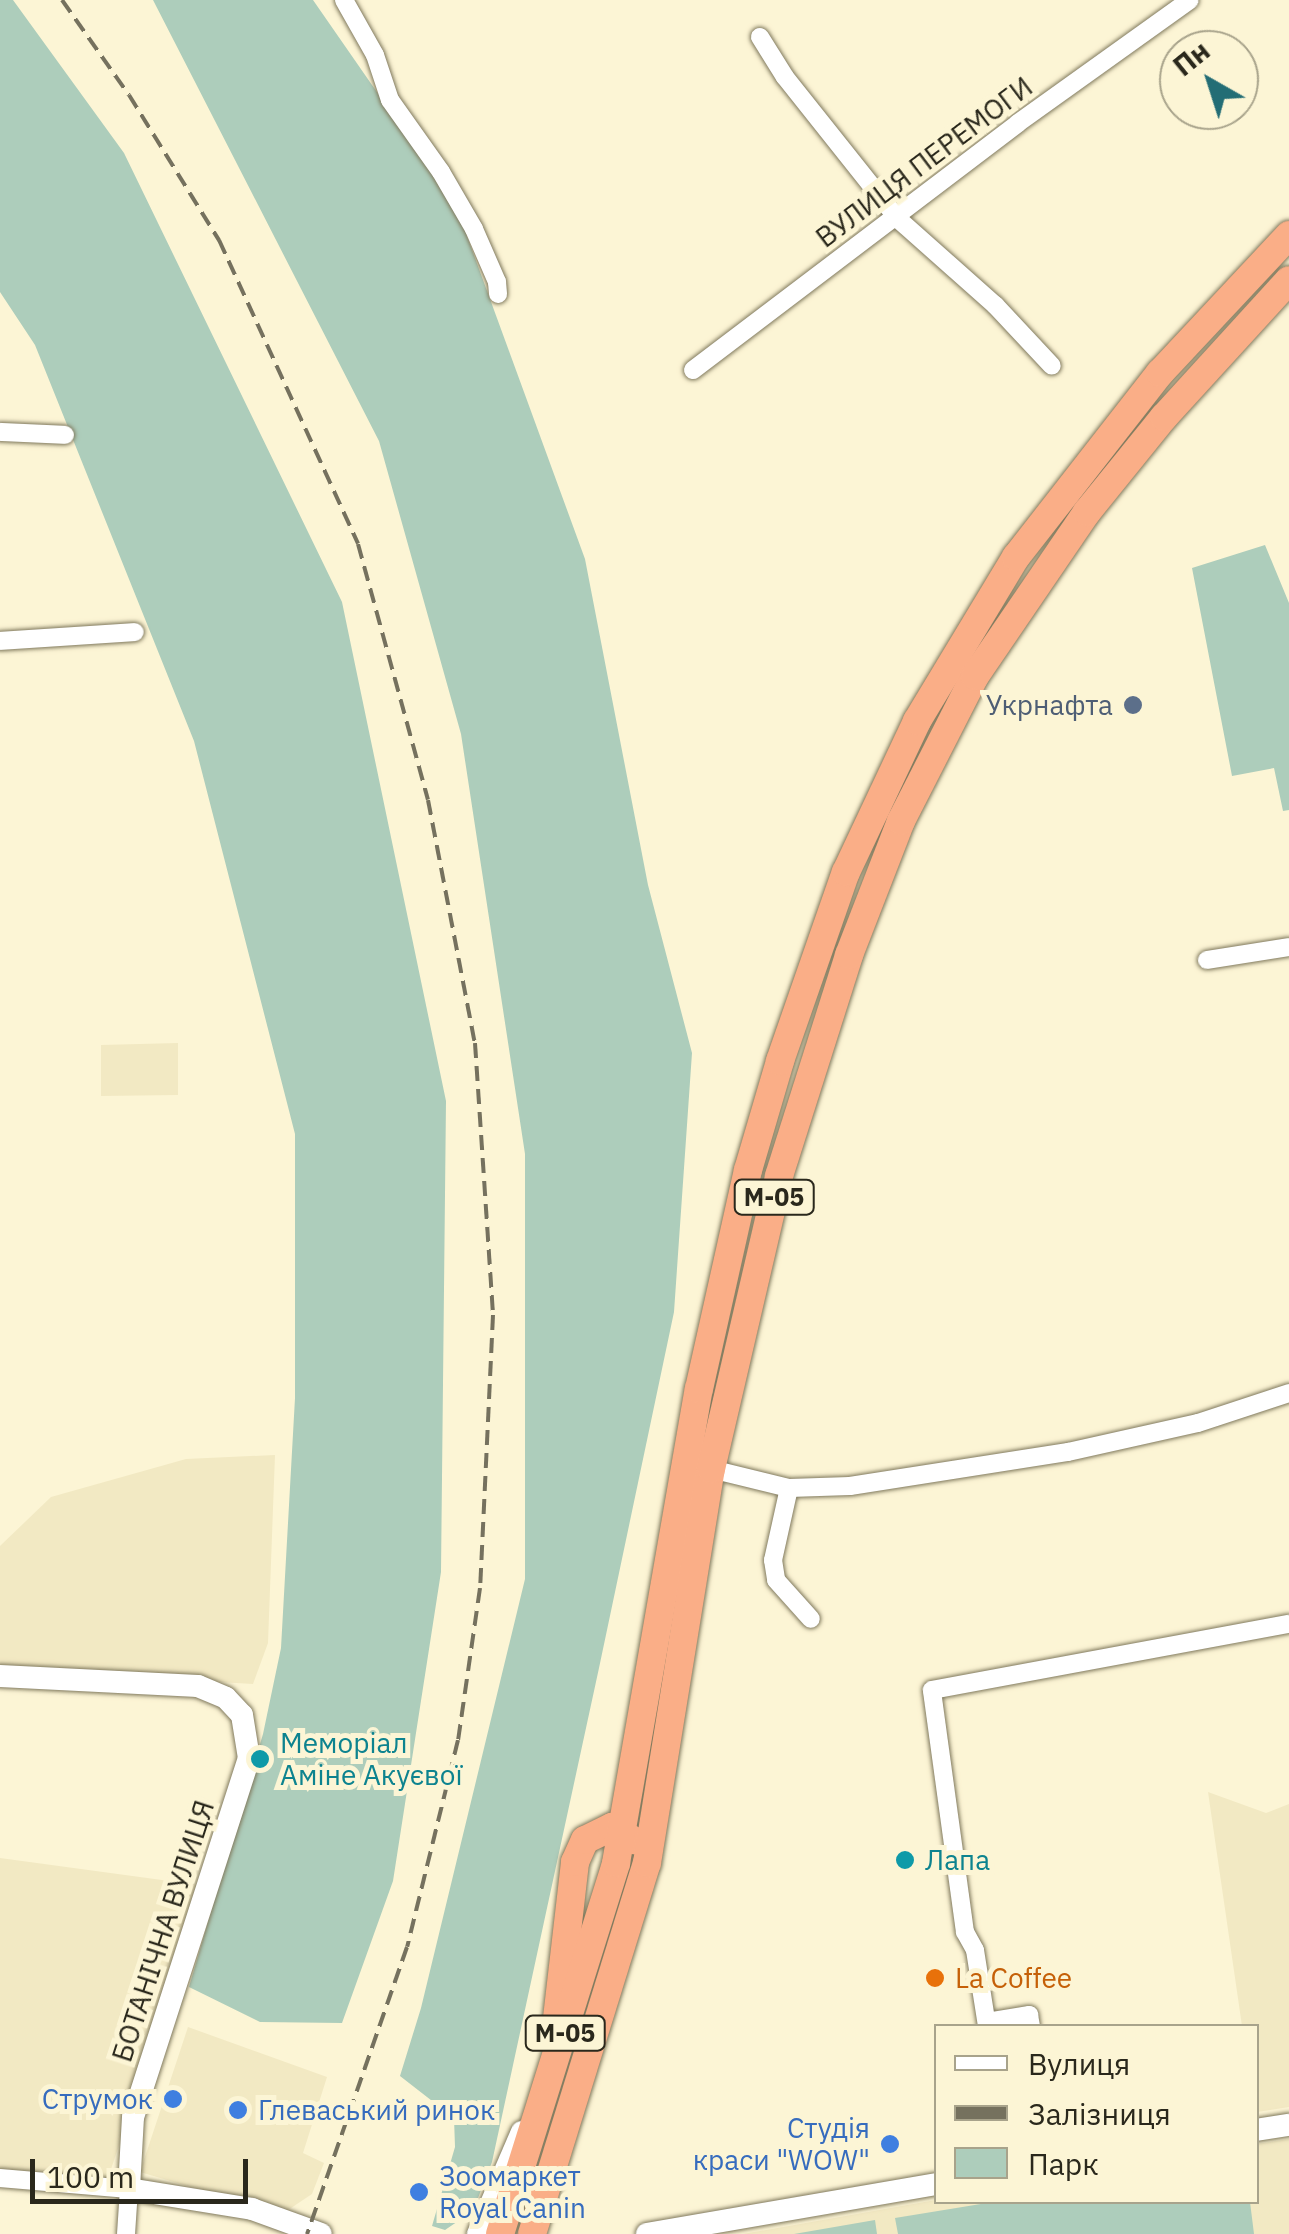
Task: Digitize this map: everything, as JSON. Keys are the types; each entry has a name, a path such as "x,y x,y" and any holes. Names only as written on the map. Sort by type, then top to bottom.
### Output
{"highway":[{"name":"М-05","path":"500,2234 550,2080 622,1830 699,1389 748,1170 780,1061 846,872 916,720 1016,556 1160,373 1289,234"},
{"name":"М-05","path":"532,2234 647,1863 710,1470 779,1176 849,956 900,821 976,676 1087,512 1164,416 1289,280"},
{"path":"550,2080 576,1862 584,1840 598,1830 622,1830 647,1863"}],"street":[{"path":"344,0 375,55 390,100 474,229 497,282 498,294"},
{"name":"ВУЛИЦЯ ПЕРЕМОГИ","path":"693,370 898,219 1018,124 1190,0"},
{"path":"760,38 785,77 898,219 995,306 1052,366"},
{"path":"0,432 65,435"},
{"path":"0,641 135,632"},
{"path":"1207,960 1289,948"},
{"path":"710,1470 789,1488 850,1486 1068,1452 1198,1423 1289,1393"},
{"path":"789,1488 773,1560 776,1580 811,1619"},
{"path":"1031,2024 1029,2015 987,2024 975,1950 965,1932 932,1690 1289,1624"},
{"name":"БОТАНІЧНА ВУЛИЦЯ","path":"0,1676 198,1686 226,1698 242,1715 249,1758 134,2117 126,2234"},
{"path":"478,2234 513,2148 550,2080"},
{"path":"1259,2130 1289,2125"},
{"path":"0,2178 128,2188 252,2209 321,2234"},
{"path":"647,2234 934,2184"}],"shaded area":[{"path":"178,1043 178,1095 101,1096 101,1045"},
{"path":"275,1455 268,1643 253,1684 0,1669 0,1546 51,1497 186,1459"},
{"path":"1208,1792 1266,1813 1289,1804 1289,2107 1259,2112 1259,2024 1242,2024"},
{"path":"0,1858 206,1886 108,2178 0,2169"},
{"name":"Глеваський ринок","path":"188,2027 327,2077 303,2153 324,2163 312,2194 282,2214 140,2172"},
{"path":"1289,2139 1289,2234 743,2234 934,2200 934,2204 1259,2204 1259,2144"}],"green space":[{"path":"0,0 13,0 124,153 342,602 446,1101 441,1572 393,1881 342,2023 260,2022 189,1987 263,1734 281,1648 295,1398 295,1134 194,741 35,345 0,292"},
{"path":"153,0 313,0 456,206 585,559 648,885 692,1053 674,1312 492,2162 473,2211 445,2230 432,2226 455,2147 454,2118 400,2076 421,2008 525,1579 525,1154 461,734 379,441"},
{"path":"1265,545 1289,603 1289,810 1283,811 1274,768 1232,776 1192,568"},
{"path":"981,2204 1250,2204 1254,2234 898,2234 895,2218"},
{"path":"875,2220 877,2234 794,2234"}],"railway":[{"path":"62,0 129,95 219,240 358,544 428,800 475,1043 493,1315 480,1588 458,1740 407,1947 307,2234"}],"place":[{"name":"Укрнафта","path":"1133,705"},
{"name":"Меморіал Аміне Акуєвої","path":"260,1759"},
{"name":"Лапа","path":"905,1860"},
{"name":"La Coffee","path":"935,1978"},
{"name":"Струмок","path":"173,2099"},
{"name":"Глеваський ринок","path":"238,2110"},
{"name":"Студія краси \"WOW\"","path":"890,2144"},
{"name":"Зоомаркет Royal Canin","path":"419,2192"}]}
